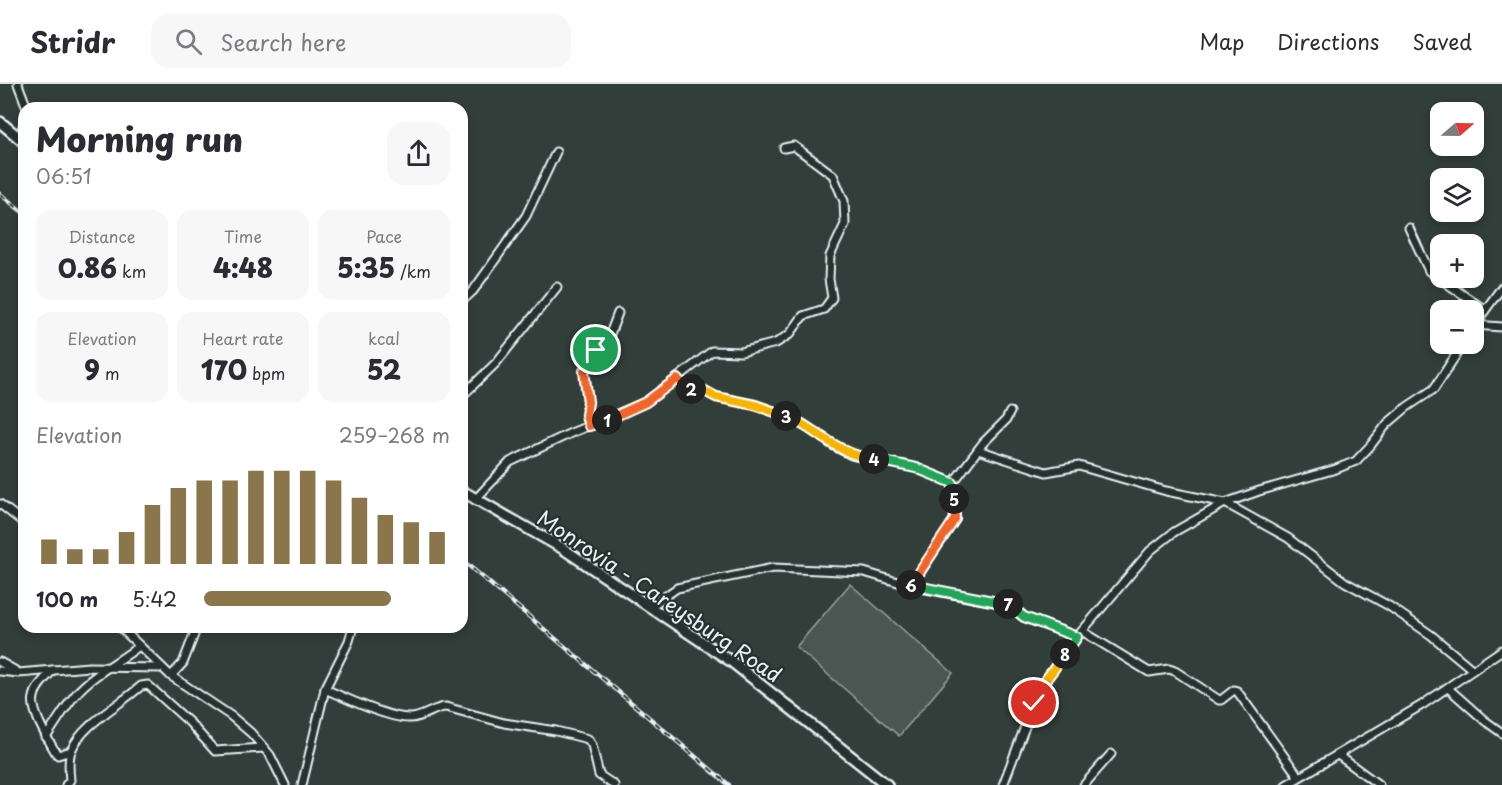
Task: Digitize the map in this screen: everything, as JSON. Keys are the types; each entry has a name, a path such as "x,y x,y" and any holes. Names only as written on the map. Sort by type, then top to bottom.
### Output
{"main road":[{"path":"0,122 18,137"},
{"name":"Monrovia - Careysburg Road","path":"468,495 562,548 732,662 887,785"}],"street":[{"path":"18,84 25,102"},
{"path":"476,500 510,462 646,402 712,351 741,352 776,343 790,334 803,316 824,309 832,298 829,279 830,256 845,224 844,201 833,175 794,146 784,148"},
{"path":"468,296 526,216 556,152"},
{"path":"1409,228 1429,272 1485,310 1502,288"},
{"path":"468,390 496,363 557,287"},
{"path":"589,426 586,415 588,402 584,371 596,350 610,334 618,313"},
{"path":"1484,326 1502,327"},
{"path":"1003,785 1034,703 1047,678 1079,634 1150,551 1174,532 1225,503 1258,491 1336,469 1356,460 1388,424 1407,407 1434,389 1457,354"},
{"path":"677,379 690,389 705,391 716,397 755,405 788,416 834,446 851,454 916,468 953,483"},
{"path":"911,586 955,519 953,483 978,450 1006,420 1010,412"},
{"path":"978,450 1046,472 1079,466 1166,491 1225,503 1288,538 1345,582 1389,606 1431,635 1473,670"},
{"path":"0,504 18,519"},
{"path":"650,607 677,588 773,567 864,572 911,586 1010,605 1024,617 1079,634 1149,672 1169,669 1175,671 1218,700 1234,690 1237,691 1299,777"},
{"path":"126,633 171,676 231,716 264,748 285,785"},
{"path":"171,676 183,663 196,633"},
{"path":"302,785 325,689 351,633"},
{"path":"46,736 77,693 139,646"},
{"path":"1286,785 1448,688 1502,650"},
{"path":"0,662 18,673"},
{"path":"0,671 18,673 107,668 161,668"},
{"path":"53,670 41,683 34,697 35,708 46,736 58,755 71,751"},
{"path":"69,783 71,751 85,731 141,686 148,686 190,723 215,751 264,748"},
{"path":"1448,688 1502,733"},
{"path":"325,689 376,710 406,718 429,714 441,707 446,707 504,723 556,731 588,739 592,745 599,775 614,785"},
{"path":"1084,785 1111,753"},
{"path":"1338,755 1379,785"}],"shaded area":[{"path":"850,584 953,673 899,736 796,647"}],"railway":[{"path":"0,194 18,208"},
{"path":"468,565 729,785"}],"route":[{"path":"596,350 584,371 588,402 586,415 589,426 646,402 677,379 690,389 705,391 716,397 755,405 788,416 834,446 851,454 916,468 953,483 955,519 911,586 1010,605 1024,617 1077,637 1047,678 1034,703"}]}
